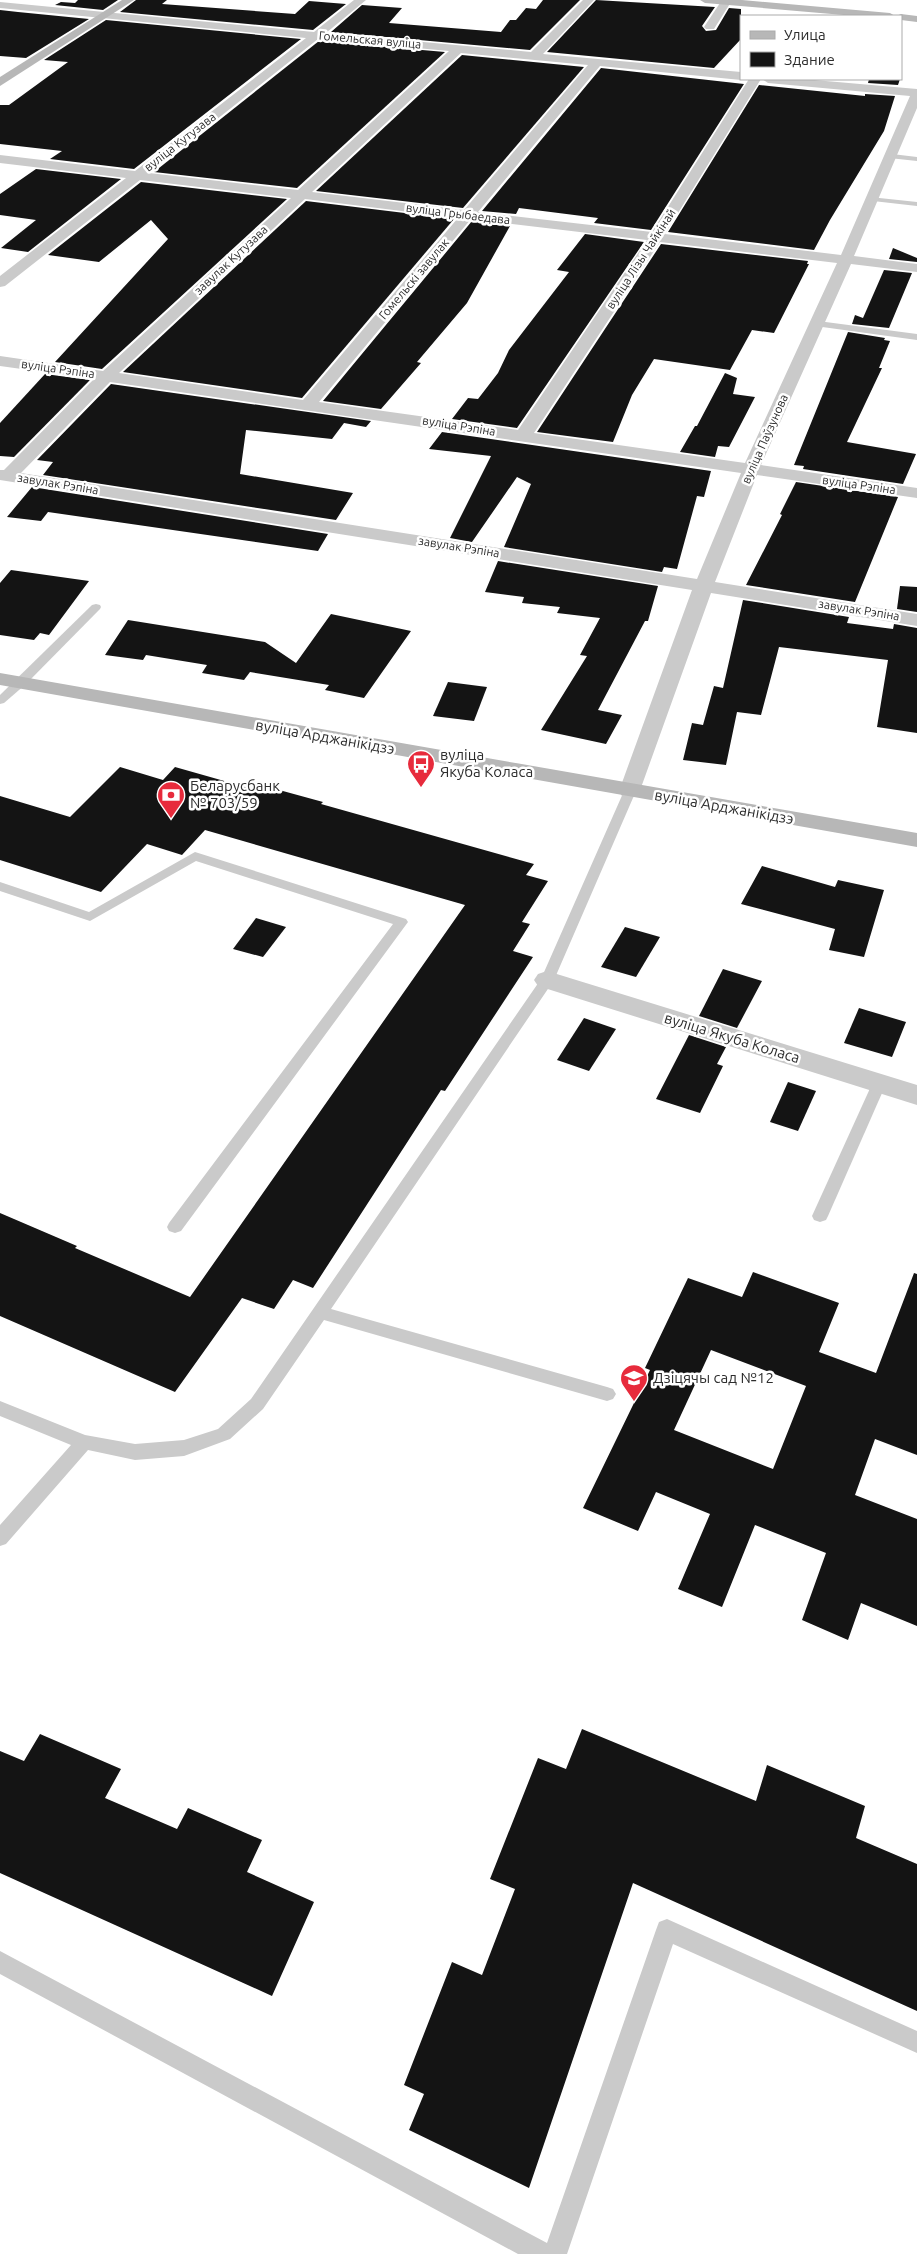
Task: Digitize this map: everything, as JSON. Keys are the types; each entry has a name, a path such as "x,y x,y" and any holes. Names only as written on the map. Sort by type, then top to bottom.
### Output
{"street":[{"path":"0,82 129,0"},
{"name":"вуліца Кутузава","path":"0,284 361,0"},
{"path":"534,56 589,0"},
{"path":"705,0 820,13 867,15"},
{"path":"710,27 726,2"},
{"name":"Гомельская вуліца","path":"0,5 740,76"},
{"path":"902,17 917,19"},
{"name":"завулак Кутузава","path":"4,475 107,376 458,49"},
{"name":"Гомельскі завулак","path":"308,404 596,63"},
{"name":"вуліца Лізы Чайкінай","path":"523,436 656,237 754,80"},
{"path":"779,80 917,93"},
{"name":"вуліца Паўзунова","path":"630,791 704,585 751,469 874,199 917,93"},
{"name":"вуліца Грыбаедава","path":"0,159 917,268"},
{"name":"вуліца Рэпіна","path":"0,361 917,493"},
{"name":"завулак Рэпіна","path":"4,475 917,620"},
{"name":"вуліца Арджанікідзэ","path":"0,678 630,791 917,840"},
{"name":"вуліца Якуба Коласа","path":"547,980 917,1095"}],"lane":[{"path":"892,156 917,159"},
{"path":"874,199 917,204"},
{"path":"818,324 917,336"},
{"path":"0,701 22,682 96,607"},
{"path":"0,1408 84,1442 135,1452 184,1448 224,1434 257,1404 547,980 630,791"},
{"path":"0,886 90,917 195,856 402,922 175,1227"},
{"path":"820,1216 879,1084"},
{"path":"320,1312 607,1394"},
{"path":"0,1538 84,1442"},
{"path":"555,2254 667,1930 917,2042"},
{"path":"0,1962 542,2254"}],"building":[{"path":"78,0 118,0 103,10 55,5 61,2 75,3"},
{"path":"136,0 167,0 162,4 295,14 309,1 346,4 313,30 120,12"},
{"path":"543,0 580,0 530,50 331,32 362,5 402,8 389,23 501,32 510,20 516,20 526,8 536,9"},
{"path":"596,0 715,7 702,26 706,31 716,30 729,8 741,9 740,40 714,68 547,52"},
{"path":"0,10 89,19 26,58 0,56"},
{"path":"106,20 301,39 134,169 50,159 62,151 0,144 0,105 9,105 68,62 44,60"},
{"path":"319,41 445,52 297,188 154,172"},
{"path":"462,55 584,67 463,208 316,191"},
{"path":"601,68 744,84 651,230 594,223 598,218 519,208 516,214 482,211"},
{"path":"869,80 900,80 898,85 868,83"},
{"path":"759,85 865,96 865,94 895,96 884,131 814,250 668,232"},
{"path":"36,169 121,179 28,252 1,248 36,220 0,215 0,194"},
{"path":"141,182 287,199 102,369 55,362 168,239 151,220 99,262 48,255"},
{"path":"306,201 454,219 302,398 123,372"},
{"path":"472,221 510,226 467,303 417,362 421,363 381,409 323,401"},
{"path":"585,234 644,242 517,428 452,419 468,398 478,399 498,373 509,350 569,272 557,270"},
{"path":"661,244 808,261 807,264 809,264 774,333 752,330 730,370 654,359 632,395 613,442 537,432"},
{"path":"893,248 917,258 917,262 889,259"},
{"path":"884,270 912,273 889,328 852,324 855,315 863,318"},
{"path":"848,332 885,338 884,340 890,341 879,368 882,368 847,442 916,454 903,484 803,469 804,466 794,465"},
{"path":"725,373 737,378 733,394 755,397 729,447 718,446 715,457 680,452 695,426 697,426"},
{"path":"45,374 90,380 14,457 0,456 0,423"},
{"path":"111,384 371,421 366,427 344,423 332,439 246,430 240,474 353,493 336,520 43,475 53,462 37,460"},
{"path":"442,432 711,471 704,497 697,496 677,569 664,567 662,572 504,547 531,484 517,477 472,542 450,538 491,456 429,449"},
{"path":"796,482 898,497 855,602 746,585 782,515 780,514"},
{"path":"32,487 328,534 318,551 48,512 41,521 7,517"},
{"path":"498,561 658,586 648,621 645,621 598,710 622,715 606,744 541,730 587,656 580,655 600,618 557,613 560,607 522,603 524,597 485,592"},
{"path":"11,570 89,581 49,635 40,633 34,640 0,635 0,583"},
{"path":"900,586 917,587 917,612 897,609"},
{"path":"743,600 849,617 847,623 893,629 894,624 917,628 917,733 877,727 888,660 779,647 761,715 737,712 726,765 683,760 692,723 703,725 714,686 723,688"},
{"path":"331,614 411,631 364,698 325,690 329,685 250,672 244,680 202,673 207,665 146,655 143,660 105,655 128,620 265,642 296,663"},
{"path":"448,682 487,687 474,721 433,716"},
{"path":"120,767 163,780 175,767 256,790 261,785 323,802 321,804 534,864 526,875 548,881 522,922 530,924 513,951 533,957 445,1091 441,1090 313,1288 293,1280 274,1309 242,1298 175,1392 0,1316 0,1213 77,1246 75,1248 190,1297 465,905 205,830 182,855 147,844 101,892 0,860 0,796 70,817"},
{"path":"762,866 835,887 838,880 884,890 864,957 829,950 835,929 741,904"},
{"path":"256,918 286,927 263,957 233,949"},
{"path":"625,927 660,937 636,977 601,967"},
{"path":"723,969 762,981 737,1028 699,1016"},
{"path":"859,1008 906,1022 892,1057 844,1043"},
{"path":"584,1018 616,1029 589,1071 557,1060"},
{"path":"689,1035 726,1047 717,1064 723,1066 700,1113 656,1099"},
{"path":"788,1082 816,1091 798,1131 770,1122"},
{"path":"753,1272 839,1303 819,1352 876,1373 914,1273 917,1274 917,1455 875,1439 855,1495 917,1519 917,1626 861,1603 848,1640 802,1620 826,1553 755,1525 722,1607 678,1589 710,1514 656,1492 638,1531 583,1508 650,1370 645,1368 688,1278 742,1297","holes":["711,1350 806,1386 773,1469 674,1430"]},
{"path":"582,1729 756,1801 767,1765 865,1806 856,1838 917,1864 917,2011 633,1883 529,2188 409,2130 424,2094 404,2085 452,1962 482,1975 515,1889 490,1879 538,1758 566,1769"},
{"path":"40,1734 121,1769 105,1798 177,1829 188,1808 262,1840 247,1872 314,1902 272,1996 0,1873 0,1751 24,1761"}],"place":[{"name":"вуліца Якуба Коласа","path":"421,788"},
{"name":"Беларусбанк № 703/59","path":"171,819"},
{"name":"Дзіцячы сад №12","path":"634,1402"}]}
